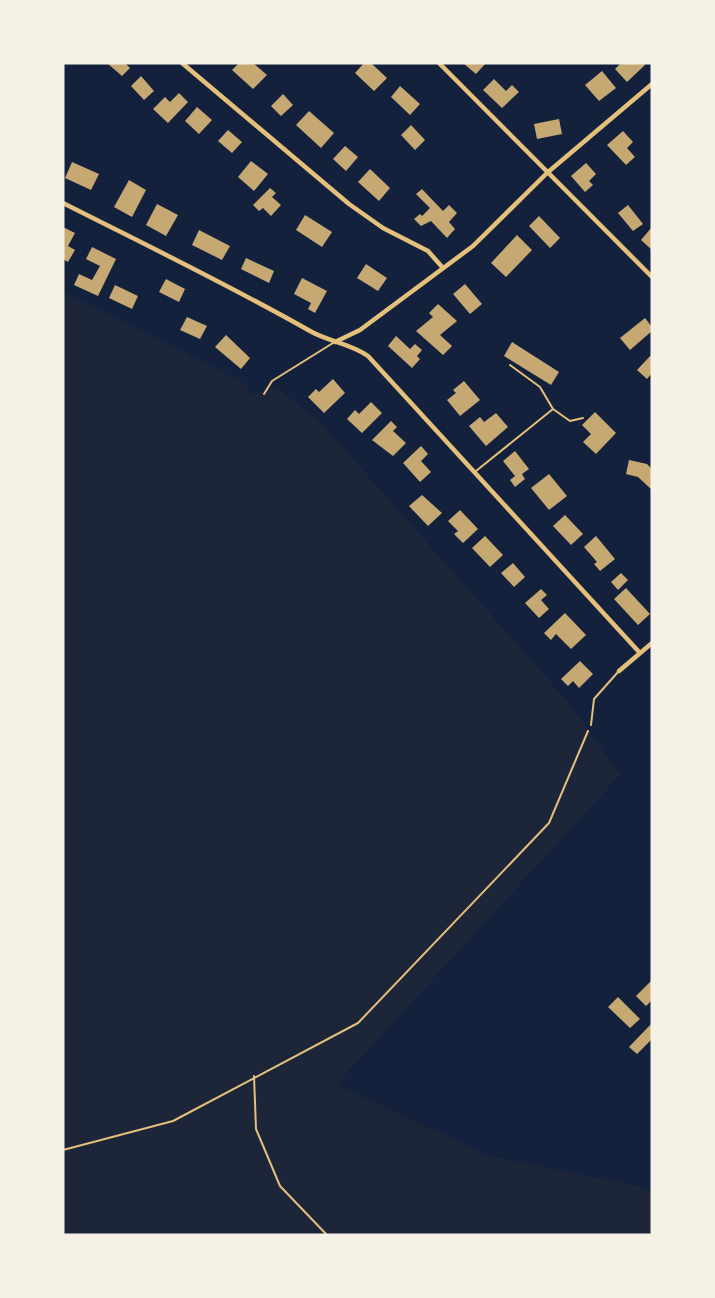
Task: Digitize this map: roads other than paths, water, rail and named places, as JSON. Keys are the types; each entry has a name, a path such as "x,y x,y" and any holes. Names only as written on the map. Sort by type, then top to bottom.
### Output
{"street":[{"path":"182,63 349,204 383,228 428,251 443,268"},
{"path":"439,63 652,277"},
{"path":"335,342 360,330 473,246 547,173 652,84"},
{"path":"63,203 335,342 356,347 368,356 640,653"},
{"path":"619,671 652,643"}],"lane":[{"path":"264,394 272,381 335,342"},
{"path":"510,365 540,387 553,409 570,421 583,418"},
{"path":"476,472 553,409"},
{"path":"591,725 594,699 619,671"}]}
